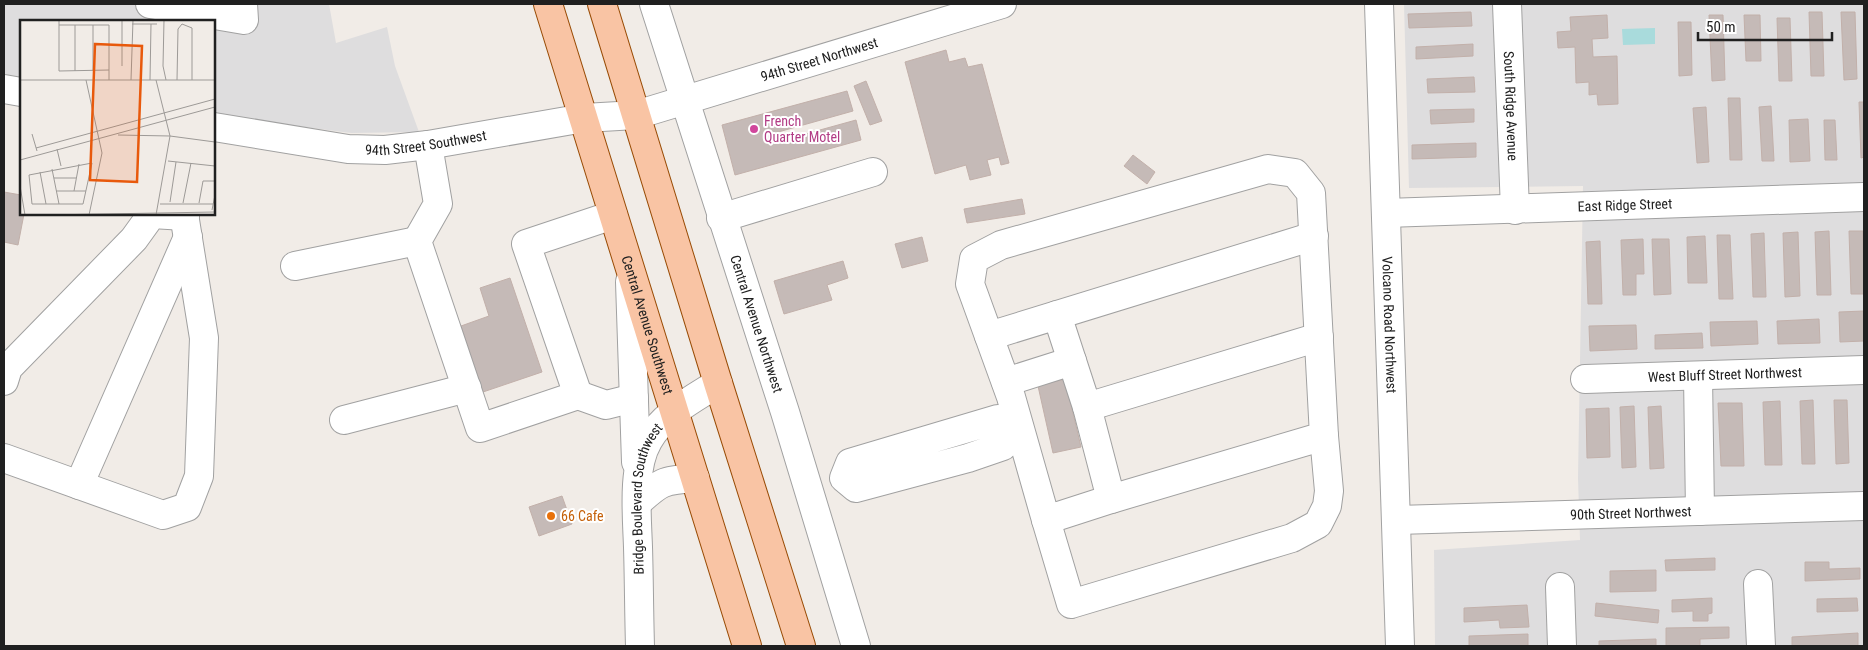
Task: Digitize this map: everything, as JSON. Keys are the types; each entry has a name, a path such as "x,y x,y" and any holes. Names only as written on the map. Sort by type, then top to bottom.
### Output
{"main road":[{"name":"Central Avenue Southwest","path":"548,4 747,646"},
{"path":"602,4 801,646"}],"street":[{"path":"150,4 244,20 243,4"},
{"name":"Central Avenue Northwest","path":"654,4 809,490 856,646"},
{"name":"94th Street Northwest","path":"636,115 1002,4"},
{"name":"Volcano Road Northwest","path":"1380,4 1400,646"},
{"name":"South Ridge Avenue","path":"1507,4 1515,210"},
{"path":"4,89 20,92"},
{"name":"94th Street Southwest","path":"215,127 348,150 385,150 428,145 584,118 636,115"},
{"path":"428,145 438,204 417,241 480,428 578,395 606,405 634,398"},
{"path":"1268,169 1294,173 1311,193 1314,236 1328,491 1327,506 1318,524 1292,538 1071,604 1006,382 989,336 970,284 974,259 1001,245 1268,169"},
{"path":"722,218 873,172"},
{"name":"East Ridge Street","path":"1386,213 1864,197"},
{"path":"4,381 8,368 134,239 149,215"},
{"path":"154,215 186,222"},
{"path":"578,395 526,244 613,215"},
{"path":"4,458 163,515 187,507 199,476 204,338 186,222"},
{"path":"79,485 186,222"},
{"path":"989,336 1314,236"},
{"path":"295,266 417,241"},
{"path":"630,268 637,493 675,479 695,478"},
{"path":"1058,315 1087,407 1111,499"},
{"path":"1087,407 1319,336"},
{"path":"1006,382 1072,361"},
{"name":"West Bluff Street Northwest","path":"1585,378 1864,370"},
{"path":"1698,376 1700,511"},
{"name":"Bridge Boulevard Southwest","path":"640,646 637,493 647,442 653,432 674,411 718,383"},
{"path":"344,420 467,388"},
{"path":"809,490 844,478 850,463 998,419 1019,427"},
{"path":"976,426 982,453"},
{"path":"844,478 856,488 982,453 1004,446 1019,427"},
{"path":"1046,520 1324,436"},
{"name":"90th Street Northwest","path":"1397,520 1864,506"},
{"path":"1758,584 1761,646"},
{"path":"1560,587 1562,646"}],"shaded area":[{"path":"4,4 329,4 336,43 387,27 395,66 419,132 351,133 257,121 215,113 215,20 20,20 20,77 4,74"},
{"path":"1404,4 1864,4 1864,646 1435,646 1434,550 1580,540 1578,478 1583,186 1409,188"}],"water":[{"path":"1655,28 1655,44 1623,45 1622,29"}],"building":[{"path":"1471,12 1472,26 1409,28 1408,14"},
{"path":"1809,12 1822,12 1824,76 1811,76"},
{"path":"1841,12 1855,12 1857,79 1844,80"},
{"path":"1607,15 1608,38 1592,39 1593,57 1617,56 1618,104 1598,105 1597,94 1589,95 1589,82 1576,83 1575,47 1558,48 1557,32 1571,31 1570,17"},
{"path":"1709,15 1723,15 1725,80 1712,81"},
{"path":"1744,15 1760,15 1761,61 1746,61"},
{"path":"1777,18 1790,18 1792,81 1779,81"},
{"path":"1678,22 1691,22 1692,75 1679,76"},
{"path":"1473,44 1473,56 1416,59 1416,47"},
{"path":"946,50 949,62 965,58 968,67 982,64 1009,163 1001,165 999,157 987,160 991,175 970,180 966,165 935,174 905,62"},
{"path":"1474,77 1475,92 1428,93 1427,79"},
{"path":"866,81 882,121 870,125 854,86"},
{"name":"French Quarter Motel","path":"847,91 853,111 771,134 773,143 856,120 861,140 735,175 722,125"},
{"path":"1728,98 1740,98 1742,160 1730,160"},
{"path":"1859,102 1864,102 1864,157 1861,158"},
{"path":"1771,106 1774,161 1762,161 1759,107"},
{"path":"1706,107 1709,162 1697,163 1693,108"},
{"path":"1474,109 1474,122 1431,124 1430,110"},
{"path":"1808,119 1810,161 1790,162 1789,120"},
{"path":"1824,120 1835,120 1837,160 1825,160"},
{"path":"1476,143 1476,157 1412,159 1412,145"},
{"path":"1133,155 1155,172 1147,184 1124,166"},
{"path":"4,192 20,195 20,215 24,215 18,245 4,242"},
{"path":"1022,199 1025,214 967,223 964,209"},
{"path":"1829,231 1831,295 1817,295 1815,232"},
{"path":"1849,231 1863,231 1864,294 1851,294"},
{"path":"1798,232 1800,296 1785,297 1783,233"},
{"path":"1764,233 1766,297 1753,297 1751,234"},
{"path":"1717,235 1730,235 1733,299 1719,299"},
{"path":"1705,236 1707,283 1688,283 1687,237"},
{"path":"922,237 928,261 902,268 895,244"},
{"path":"1643,239 1644,274 1636,274 1636,295 1623,295 1621,240"},
{"path":"1652,239 1669,239 1671,294 1654,295"},
{"path":"1600,241 1602,304 1588,304 1586,242"},
{"path":"843,261 848,278 827,285 832,300 784,314 774,281"},
{"path":"510,278 542,372 483,392 461,326 489,316 480,288"},
{"path":"1864,311 1864,341 1840,342 1839,312"},
{"path":"1819,319 1820,343 1778,344 1777,321"},
{"path":"1757,321 1758,344 1711,346 1710,322"},
{"path":"1636,325 1637,349 1590,351 1589,326"},
{"path":"1702,333 1703,348 1655,349 1655,335"},
{"path":"1065,379 1081,447 1053,453 1038,386"},
{"path":"1813,400 1815,464 1802,464 1800,401"},
{"path":"1834,400 1847,400 1849,463 1836,464"},
{"path":"1780,401 1782,465 1765,465 1763,402"},
{"path":"1718,403 1742,403 1744,466 1721,466"},
{"path":"1634,406 1636,467 1622,468 1620,407"},
{"path":"1661,406 1664,468 1650,469 1648,407"},
{"path":"1609,408 1610,457 1587,458 1586,409"},
{"name":"66 Cafe","path":"562,496 572,524 539,536 529,507"},
{"path":"1715,558 1715,570 1666,571 1665,560"},
{"path":"1805,562 1829,562 1829,569 1860,568 1860,579 1805,581"},
{"path":"1656,570 1656,591 1610,592 1610,571"},
{"path":"1712,598 1712,613 1708,614 1708,621 1693,621 1693,611 1672,612 1672,600"},
{"path":"1857,598 1858,611 1817,612 1817,599"},
{"path":"1596,603 1659,610 1658,623 1595,616"},
{"path":"1527,605 1529,627 1500,628 1499,620 1464,622 1464,608"},
{"path":"1729,627 1729,638 1700,639 1700,646 1666,646 1666,628"},
{"path":"1858,633 1858,646 1792,646 1792,637"},
{"path":"1528,634 1528,646 1469,646 1469,636"},
{"path":"1656,639 1656,646 1599,646 1599,641"}],"place":[{"name":"French Quarter Motel","path":"754,129"},
{"name":"66 Cafe","path":"551,516"}]}
